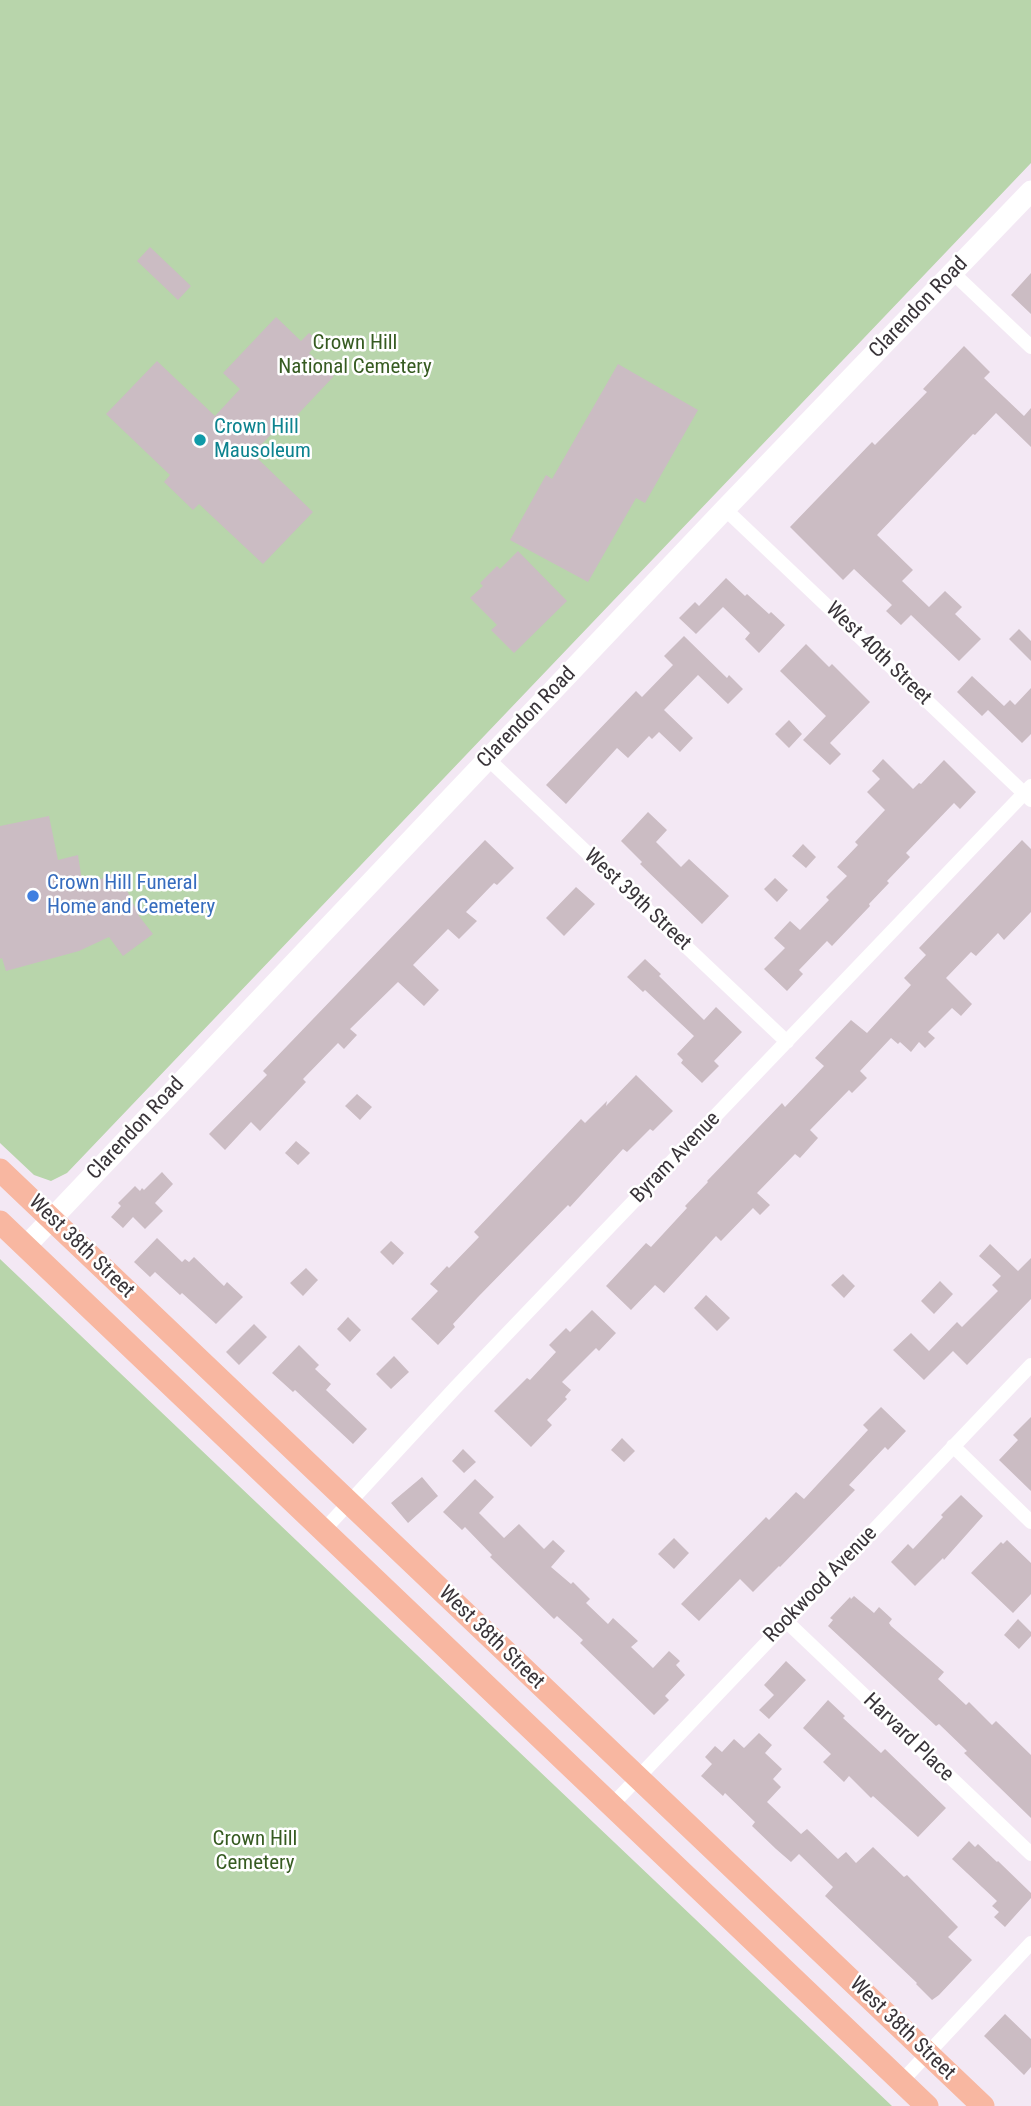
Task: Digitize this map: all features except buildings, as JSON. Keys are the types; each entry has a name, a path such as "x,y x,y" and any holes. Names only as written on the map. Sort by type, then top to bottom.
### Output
{"main road":[{"name":"West 38th Street","path":"0,1170 983,2106"},
{"name":"West 38th Street","path":"0,1222 927,2106"}],"street":[{"name":"Clarendon Road","path":"25,1247 725,509 1031,191"},
{"path":"953,273 1031,347"},
{"name":"West 40th Street","path":"725,509 1029,793"},
{"name":"West 39th Street","path":"488,759 786,1042"},
{"name":"Byram Avenue","path":"323,1531 786,1042 1029,793"},
{"name":"Rookwood Avenue","path":"611,1806 1031,1364"},
{"path":"953,1446 1031,1522"},
{"name":"Harvard Place","path":"786,1621 1031,1854"},
{"path":"901,2082 1031,1943"}],"green space":[{"name":"Crown Hill National Cemetery","path":"0,0 1031,0 1031,163 67,1173 51,1181 34,1175 0,1143"},
{"name":"Crown Hill Cemetery","path":"0,1259 892,2106 0,2106"}],"place":[{"name":"Crown Hill Mausoleum","path":"200,440"},
{"name":"Crown Hill Funeral Home and Cemetery","path":"33,896"}]}
